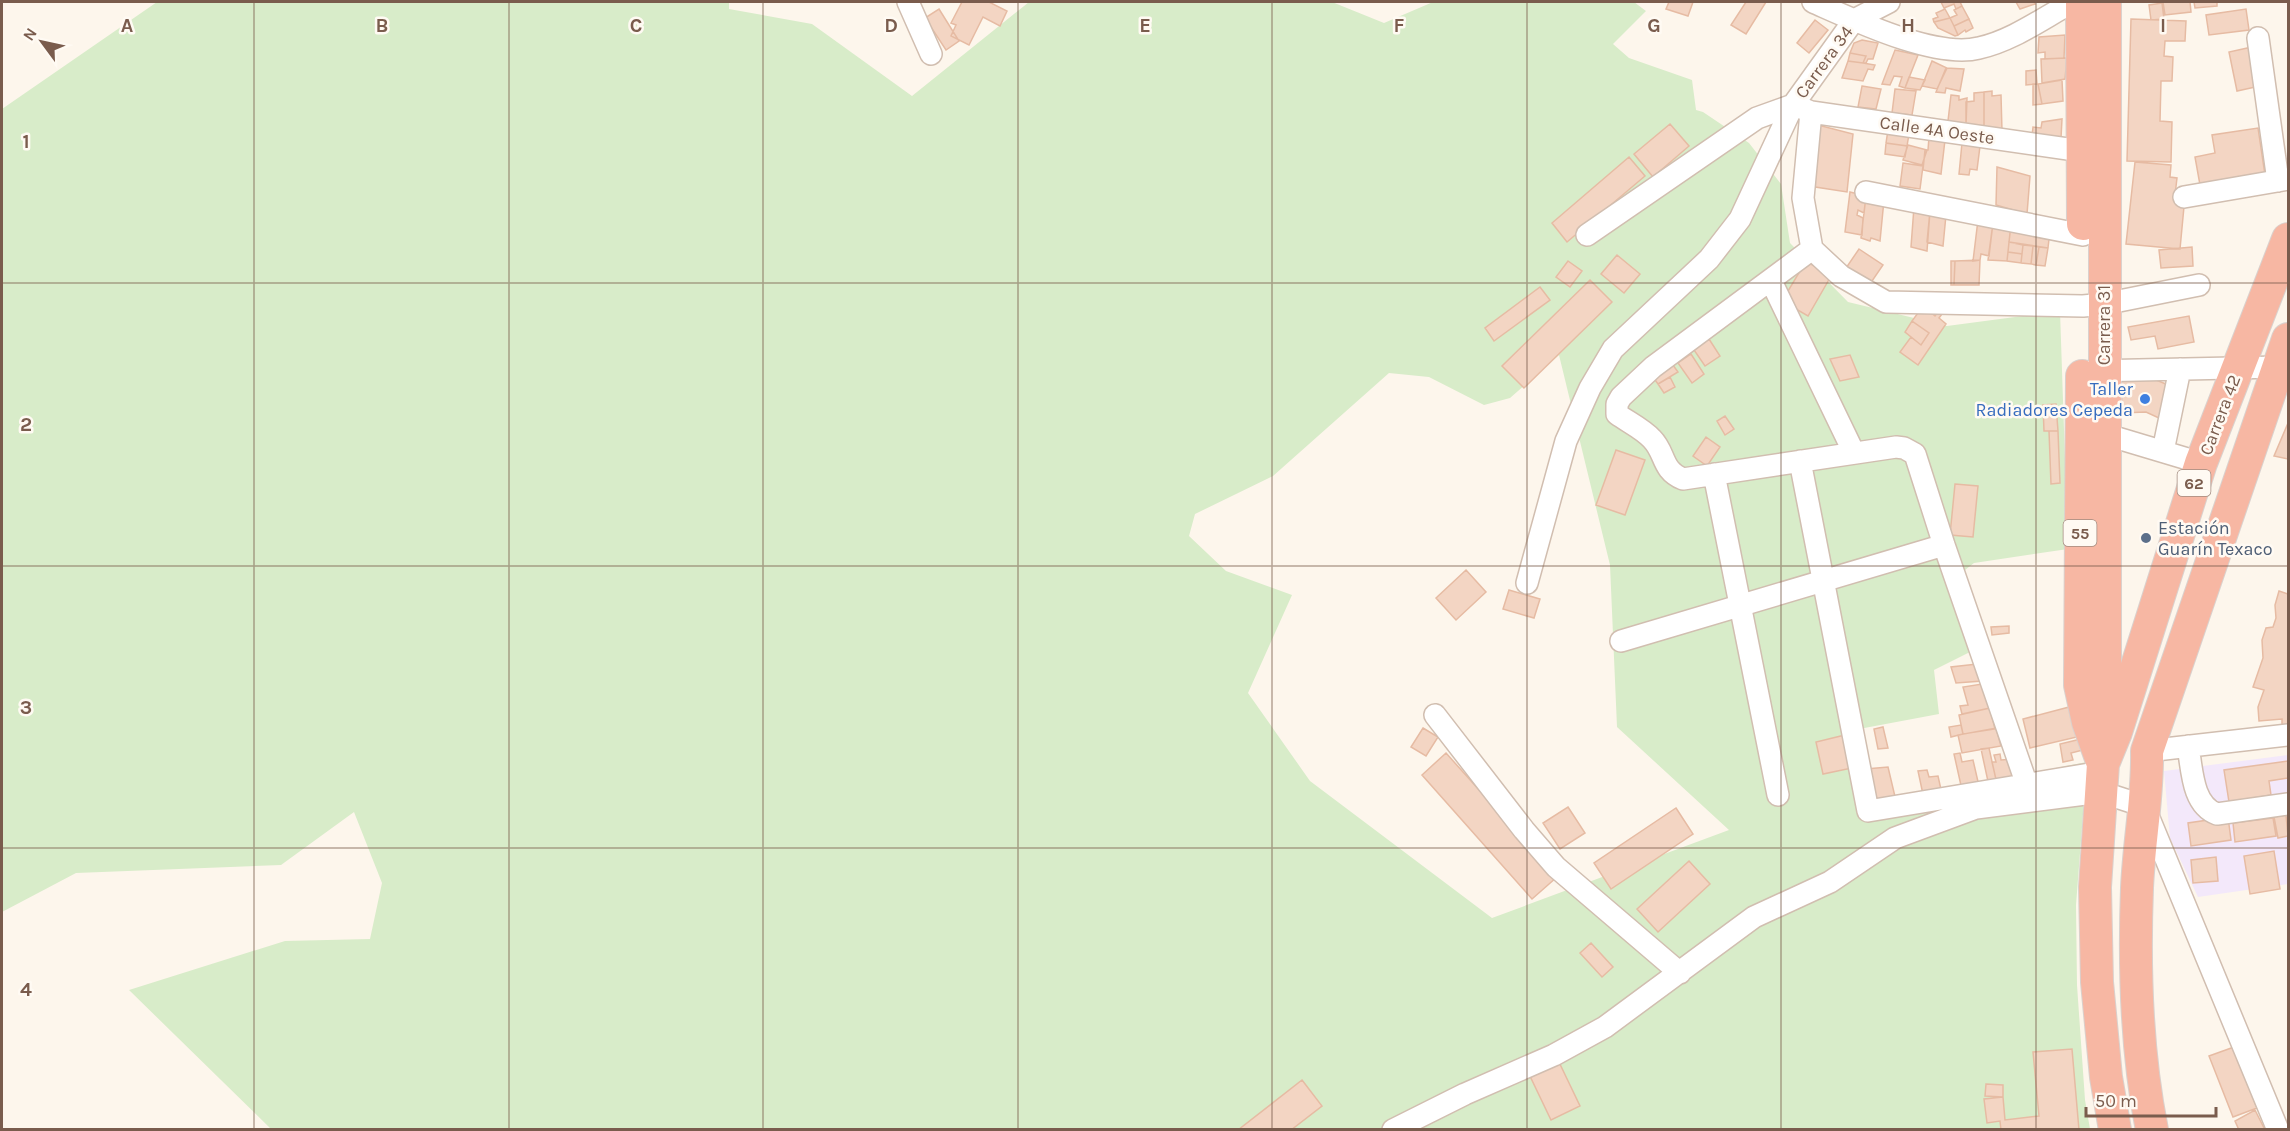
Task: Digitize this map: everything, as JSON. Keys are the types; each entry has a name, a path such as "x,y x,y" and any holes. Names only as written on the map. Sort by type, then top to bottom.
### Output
{"highway":[{"name":"Carrera 31","path":"2082,2 2083,235 2094,305"},
{"name":"Carrera 31","path":"2102,776 2080,685 2105,2"},
{"name":"Carrera 42","path":"2102,776 2201,463 2289,239"},
{"name":"62","path":"2146,794 2147,751 2284,353"},
{"name":"Carrera 31","path":"2093,356 2104,434 2105,682 2109,709 2116,732 2146,794"},
{"name":"55","path":"2102,776 2095,887 2097,982 2106,1077 2115,1130"},
{"path":"2146,794 2137,886 2136,966 2141,1046 2152,1130"}],"street":[{"path":"910,2 931,54"},
{"path":"1813,2 1854,20 1926,46 1951,51 1978,49 2012,36 2073,2"},
{"path":"1854,20 1889,2"},
{"name":"Carrera 34","path":"1527,583 1566,441 1590,388 1613,349 1709,259 1740,219 1854,20"},
{"path":"2184,197 2283,180 2258,38"},
{"path":"1587,235 1757,118 1802,108 1803,198 1812,249 1841,276 1886,302 2094,305 2199,285"},
{"name":"Calle 4A Oeste","path":"1802,108 2082,151"},
{"path":"1866,192 2083,235"},
{"path":"1812,249 1653,367 1621,397 1617,404 1617,414 1653,440 1666,466 1673,475 1683,479 1896,447 1904,448 1915,454 2027,785"},
{"path":"1771,281 1854,453"},
{"path":"2093,356 2181,369 2239,366 2284,353"},
{"path":"2163,451 2181,369"},
{"path":"2104,434 2201,463"},
{"path":"1800,461 1868,811 2027,785 2102,776 2146,794 2278,1130"},
{"path":"1714,474 1778,795"},
{"path":"1621,641 1944,545"},
{"path":"1435,715 1524,830 1556,867 1680,973"},
{"path":"2147,751 2289,735"},
{"path":"2188,746 2198,798 2204,807 2213,813 2289,804"},
{"path":"1393,1130 1564,1050 1605,1027 1754,917 1830,882 1895,838 1976,808 2102,776"}],"shaded area":[{"path":"2288,755 2288,884 2198,897 2170,838 2164,771"}],"green space":[{"path":"157,2 729,2 729,9 812,24 912,96 1029,2 1332,2 1384,23 1433,2 1634,2 1646,11 1613,44 1629,58 1692,80 1696,110 1703,112 1749,143 1781,184 1790,243 1848,302 1947,326 2060,311 2068,549 1974,563 1956,577 1978,648 1934,670 1939,714 1859,729 1870,803 2087,762 2076,905 2077,985 2085,1100 2090,1129 271,1129 129,990 285,941 370,939 382,883 354,812 281,865 76,873 2,912 2,109","holes":["1559,355 1610,565 1617,727 1729,830 1492,918 1310,781 1248,693 1292,595 1226,571 1189,536 1195,514 1273,476 1389,373 1429,377 1484,405 1510,398"]}],"building":[{"path":"962,2 989,2 1007,11 1000,26 983,17 969,45 951,36 956,25 951,23"},
{"path":"1669,2 1693,2 1688,16 1666,9"},
{"path":"1746,2 1766,2 1746,34 1731,25"},
{"path":"1941,2 1960,2 1962,6 1956,9 1954,4 1944,8"},
{"path":"2016,2 2034,2 2035,4 2020,9"},
{"path":"2163,2 2190,2 2191,12 2165,15"},
{"path":"2194,2 2217,2 2217,6 2195,8"},
{"path":"2162,3 2164,19 2151,20 2149,5"},
{"path":"1962,6 1969,19 1954,26 1950,18 1957,15 1954,10"},
{"path":"939,9 959,41 946,50 925,18"},
{"path":"1945,9 1950,18 1934,22 1933,19 1938,17 1936,13"},
{"path":"2246,9 2249,30 2209,35 2206,15"},
{"path":"1950,18 1958,35 1955,36 1938,28 1934,22"},
{"path":"1969,19 1973,28 1958,35 1954,26"},
{"path":"2131,19 2186,21 2185,41 2165,41 2164,56 2173,57 2172,81 2161,81 2160,121 2172,122 2171,162 2127,161"},
{"path":"1815,20 1828,30 1809,53 1797,43"},
{"path":"2065,35 2064,58 2045,59 2045,52 2038,53 2039,37"},
{"path":"1862,40 1878,43 1873,59 1868,59 1866,63 1863,63 1866,56 1850,53 1854,43"},
{"path":"2252,47 2260,86 2237,91 2229,52"},
{"path":"1895,50 1918,55 1905,88 1899,86 1902,77 1894,76 1890,85 1882,84"},
{"path":"1850,53 1866,56 1863,63 1848,61"},
{"path":"2067,58 2065,79 2042,83 2041,59"},
{"path":"1848,61 1875,65 1873,70 1868,69 1863,81 1842,78"},
{"path":"1932,61 1947,68 1937,89 1922,86"},
{"path":"1946,68 1964,69 1960,91 1946,88 1945,93 1936,92"},
{"path":"2036,70 2037,84 2026,85 2026,71"},
{"path":"1909,77 1925,80 1920,90 1905,88"},
{"path":"2062,80 2063,101 2042,104 2038,84"},
{"path":"2033,84 2038,84 2042,104 2033,105"},
{"path":"1862,86 1881,89 1876,109 1858,107"},
{"path":"1895,89 1916,91 1912,115 1892,113"},
{"path":"1992,91 1992,96 2001,95 2002,131 1984,126 1984,92"},
{"path":"1984,92 1984,128 1966,125 1966,102 1974,101 1974,93"},
{"path":"1951,95 1959,96 1959,100 1967,98 1966,125 1948,121"},
{"path":"2062,119 2061,138 2032,136 2033,127 2041,128 2042,122"},
{"path":"1670,124 1689,146 1653,177 1634,154"},
{"path":"1814,124 1853,134 1847,192 1809,186"},
{"path":"2258,128 2265,175 2200,185 2195,157 2215,153 2212,135"},
{"path":"1888,130 1909,134 1907,146 1886,143"},
{"path":"1929,137 1945,140 1941,174 1923,170"},
{"path":"1886,143 1907,146 1905,157 1885,154"},
{"path":"1962,143 1980,146 1977,170 1970,169 1969,175 1959,174"},
{"path":"1908,145 1927,150 1922,165 1903,160"},
{"path":"1629,157 1645,176 1567,242 1552,223"},
{"path":"2135,162 2171,165 2170,177 2177,178 2175,195 2185,196 2180,249 2126,244"},
{"path":"1903,163 1923,166 1920,189 1900,186"},
{"path":"1997,167 2030,176 2027,214 1996,205"},
{"path":"1850,192 1866,196 1864,213 1858,210 1857,215 1863,218 1862,235 1845,232"},
{"path":"1866,196 1884,200 1880,241 1861,238"},
{"path":"1914,207 1930,211 1927,251 1911,247"},
{"path":"1930,211 1946,215 1943,246 1927,242"},
{"path":"1978,220 1993,223 1989,256 1981,254 1980,260 1973,261"},
{"path":"1993,223 2011,224 2007,261 1988,260"},
{"path":"2011,224 2050,230 2048,248 2009,242"},
{"path":"2009,242 2023,245 2022,254 2008,252"},
{"path":"2023,245 2033,246 2031,264 2021,263"},
{"path":"2033,246 2039,247 2036,265 2031,264"},
{"path":"2039,247 2048,248 2045,266 2036,265"},
{"path":"2192,247 2193,266 2161,268 2159,250"},
{"path":"1859,249 1883,265 1870,284 1846,268"},
{"path":"2008,252 2022,254 2021,263 2007,261"},
{"path":"1617,255 1640,274 1624,293 1601,274"},
{"path":"1980,260 1979,285 1954,285 1955,261"},
{"path":"1568,261 1582,271 1570,287 1556,277"},
{"path":"1806,261 1831,276 1808,316 1782,301"},
{"path":"1951,261 1955,261 1954,285 1951,285"},
{"path":"1590,280 1612,302 1524,388 1502,366"},
{"path":"1540,287 1550,300 1494,341 1485,328"},
{"path":"1923,306 1935,316 1938,312 1942,314 1939,318 1946,324 1918,365 1900,352 1911,337 1921,345 1929,333 1912,321"},
{"path":"2189,316 2194,342 2158,349 2155,336 2131,340 2128,327"},
{"path":"1912,321 1929,333 1921,345 1905,332"},
{"path":"1709,339 1720,356 1705,366 1694,350"},
{"path":"1691,354 1704,374 1692,383 1678,363"},
{"path":"1850,355 1859,377 1840,381 1830,359"},
{"path":"1670,361 1678,372 1658,384 1650,373"},
{"path":"1670,377 1675,387 1664,393 1658,384"},
{"name":"Taller Radiadores Cepeda","path":"2149,377 2173,387 2161,419 2146,412 2122,413 2121,380"},
{"path":"2056,404 2058,431 2044,431 2043,405"},
{"path":"1725,416 1734,429 1725,435 1717,421"},
{"path":"2288,423 2288,459 2274,456"},
{"path":"2049,431 2058,431 2060,483 2051,484"},
{"path":"1706,437 1720,447 1707,466 1693,456"},
{"path":"1616,450 1645,460 1625,515 1596,505"},
{"path":"1955,484 1978,486 1973,537 1950,535"},
{"path":"1466,570 1486,592 1456,620 1436,598"},
{"path":"1509,590 1540,599 1534,618 1503,609"},
{"path":"2279,591 2288,594 2288,726 2282,727 2282,719 2259,721 2258,707 2264,690 2253,687 2263,658 2262,640 2266,628 2273,627 2276,618 2275,605"},
{"path":"2009,626 2009,633 1992,635 1991,627"},
{"path":"1977,664 1982,681 1956,683 1951,667"},
{"path":"1982,684 1990,708 1962,714 1960,706 1968,705 1963,687"},
{"path":"2073,706 2081,736 2030,748 2023,719"},
{"path":"1990,708 1995,729 1963,734 1959,715"},
{"path":"1961,725 1963,734 1951,737 1949,727"},
{"path":"1883,727 1888,748 1878,749 1874,729"},
{"path":"1423,728 1438,737 1426,756 1411,747"},
{"path":"1996,728 2001,746 1962,753 1958,735"},
{"path":"1845,735 1852,768 1823,774 1816,742"},
{"path":"2081,739 2083,750 2071,753 2073,760 2063,762 2060,744"},
{"path":"1989,748 1997,784 1989,786 1981,749"},
{"path":"1446,753 1557,877 1532,899 1422,775"},
{"path":"1960,753 1962,762 1973,760 1979,786 1962,790 1954,754"},
{"path":"2000,754 2001,760 2013,759 2017,783 1997,784 1992,762 1996,762 1994,755"},
{"path":"2288,761 2288,778 2269,781 2271,795 2229,802 2224,770"},
{"path":"1888,767 1897,805 1875,808 1866,769"},
{"path":"1927,770 1929,777 1938,776 1942,794 1924,799 1918,771"},
{"path":"1568,807 1585,833 1560,849 1543,823"},
{"path":"1676,808 1693,834 1611,889 1594,863"},
{"path":"2286,815 2288,836 2278,838 2274,817"},
{"path":"2228,817 2231,840 2191,846 2188,823"},
{"path":"2273,818 2276,836 2235,842 2233,823"},
{"path":"2274,851 2280,889 2250,894 2244,856"},
{"path":"2216,857 2218,881 2193,883 2191,860"},
{"path":"1689,861 1710,884 1658,932 1637,909"},
{"path":"1591,943 1613,967 1602,977 1580,953"},
{"path":"2234,1047 2257,1108 2233,1117 2209,1056"},
{"path":"2072,1049 2079,1130 2001,1130 2000,1121 1987,1123 1984,1099 2003,1097 2005,1120 2039,1116 2033,1052"},
{"path":"1558,1060 1580,1106 1551,1120 1529,1074"},
{"path":"1302,1080 1322,1106 1291,1130 1238,1130"},
{"path":"1986,1084 2003,1085 2003,1097 1985,1096"},
{"path":"2255,1110 2265,1130 2239,1130 2235,1121"}],"place":[{"name":"Taller Radiadores Cepeda","path":"2145,399"},
{"name":"Estación Guarín Texaco","path":"2146,538"}]}
